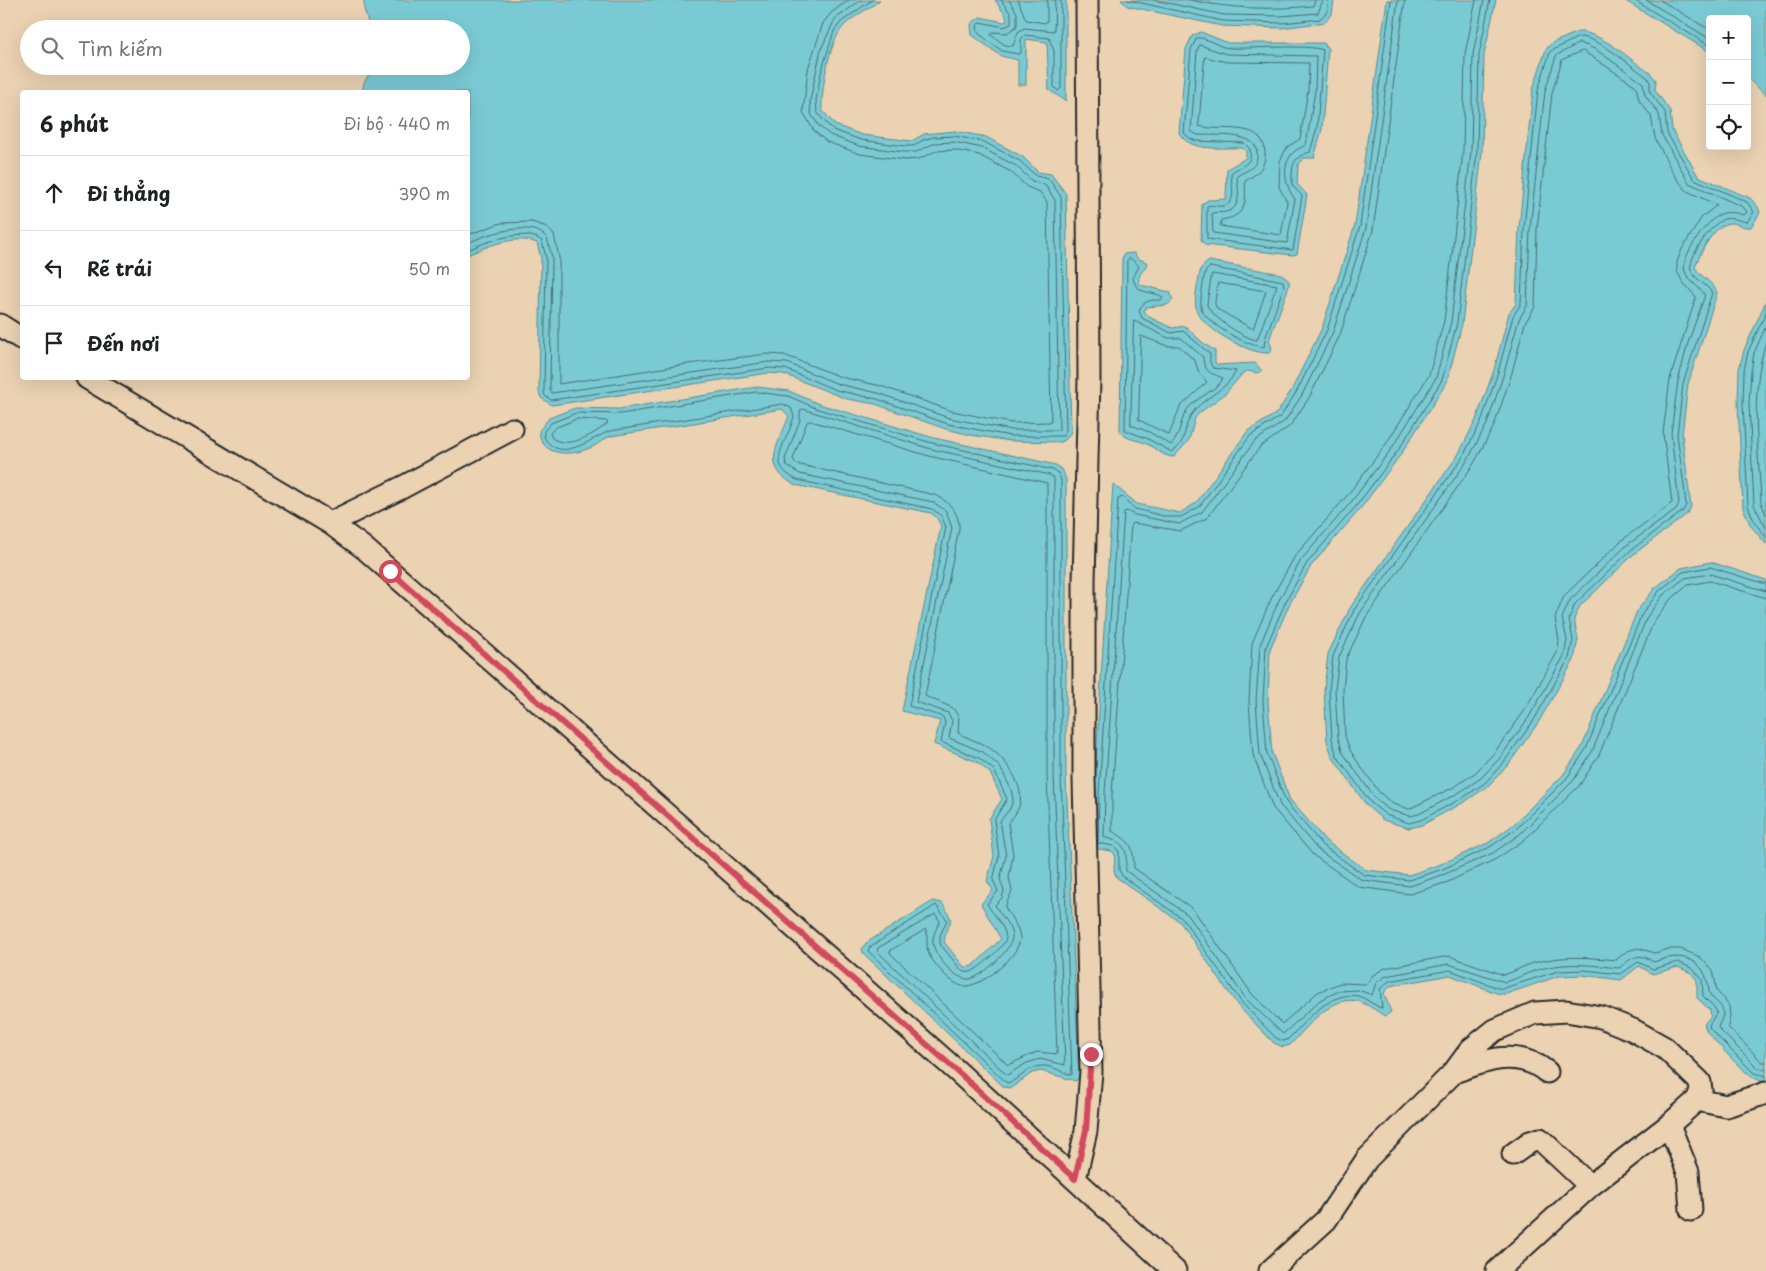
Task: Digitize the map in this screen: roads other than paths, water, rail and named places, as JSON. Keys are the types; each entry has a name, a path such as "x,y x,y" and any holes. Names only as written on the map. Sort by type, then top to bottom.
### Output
{"street":[{"path":"1075,1179 1086,1130 1091,1072 1084,779 1084,581 1089,379 1087,0"},
{"path":"0,325 20,338"},
{"path":"90,380 330,523 372,555 957,1071 1175,1271"},
{"path":"330,523 403,487 512,429"},
{"path":"1270,1271 1326,1220 1367,1159 1454,1072 1471,1049 1495,1030 1535,1013 1566,1011 1601,1017 1633,1030 1664,1048 1700,1082 1701,1091 1697,1100 1669,1125 1590,1186 1497,1271"},
{"path":"1454,1072 1484,1061 1515,1058 1530,1060 1547,1072"},
{"path":"1697,1100 1726,1106 1766,1093"},
{"path":"1669,1125 1688,1172 1691,1210"},
{"path":"1513,1154 1530,1142 1540,1138 1590,1186"}],"water":[{"path":"364,0 880,0 850,20 837,35 827,68 822,110 835,125 862,135 912,141 924,134 955,131 986,137 1023,157 1038,172 1051,174 1066,194 1071,432 1061,442 1010,441 971,435 946,429 875,404 847,399 783,374 768,373 552,405 541,398 539,392 541,258 537,243 511,240 470,254 470,90 362,90 368,75 470,75 470,20 367,20"},
{"path":"995,0 1066,0 1066,101 1049,90 1047,42 1026,39 1026,85 1018,85 1018,60 1001,56 972,35 971,24 980,17 1007,21 1006,16"},
{"path":"1121,0 1334,0 1332,14 1325,22 1282,28 1222,26 1127,6"},
{"path":"1387,0 1496,0 1484,55 1482,152 1462,324 1447,382 1401,454 1361,508 1311,566 1289,605 1270,649 1268,701 1272,753 1290,800 1326,841 1366,870 1409,875 1441,864 1488,843 1513,825 1563,775 1582,747 1637,611 1655,588 1681,568 1711,562 1766,580 1766,1081 1752,1077 1707,1032 1704,1024 1711,1016 1710,1010 1697,998 1697,980 1691,973 1678,967 1653,974 1639,966 1621,980 1583,975 1559,976 1506,994 1499,994 1450,975 1390,986 1384,993 1391,1012 1385,1016 1357,1001 1337,1003 1311,1022 1290,1045 1283,1047 1274,1043 1238,1006 1180,922 1116,877 1114,870 1115,854 1111,851 1093,848 1094,793 1113,484 1137,504 1180,513 1196,503 1247,432 1278,412 1292,389 1322,328 1355,225"},
{"path":"1624,0 1766,0 1766,95 1751,82 1751,15 1706,15 1706,50"},
{"path":"1201,32 1228,43 1324,43 1328,49 1322,129 1314,158 1304,158 1298,165 1297,184 1307,195 1297,254 1205,245 1201,240 1202,204 1208,200 1226,199 1227,169 1246,158 1246,151 1242,148 1207,148 1191,144 1179,133 1186,49 1192,36"},
{"path":"1578,32 1587,33 1606,41 1650,73 1656,80 1655,90 1670,111 1672,130 1698,176 1750,198 1758,207 1760,213 1751,227 1732,223 1720,227 1704,247 1695,267 1717,293 1688,384 1682,435 1691,507 1687,514 1634,554 1580,606 1574,619 1578,639 1574,660 1538,723 1508,765 1488,786 1466,801 1422,825 1409,828 1383,820 1367,806 1333,758 1327,741 1324,690 1328,654 1350,608 1458,455 1476,420 1494,370 1509,313 1516,304 1519,228 1533,89 1546,49 1552,43"},
{"path":"1134,253 1137,258 1148,263 1139,276 1140,285 1170,292 1173,300 1167,305 1146,307 1144,311 1149,317 1172,328 1185,326 1203,343 1215,351 1215,362 1217,365 1255,363 1262,371 1259,373 1247,371 1243,373 1225,394 1199,413 1195,418 1189,440 1174,457 1170,457 1145,443 1128,438 1120,431 1122,259 1124,254"},
{"path":"1209,261 1281,274 1289,281 1289,286 1269,340 1272,348 1269,353 1238,345 1215,331 1199,315 1196,308 1196,290 1201,268"},
{"path":"1766,301 1766,544 1751,526 1743,508 1738,404 1739,369 1744,350"},
{"path":"757,387 789,391 819,404 934,438 1056,465 1063,471 1066,480 1066,776 1079,1077 1076,1081 1041,1071 1032,1073 1011,1088 1004,1087 863,953 862,948 866,943 933,901 942,903 949,916 950,923 944,942 964,967 973,966 1001,939 981,904 993,890 987,881 994,856 989,819 1002,799 990,773 977,762 934,744 940,721 902,711 941,526 937,518 931,513 795,485 784,478 775,463 777,446 789,416 782,409 611,436 594,446 578,452 560,453 552,451 541,440 539,431 549,418 575,408 619,409"}]}
